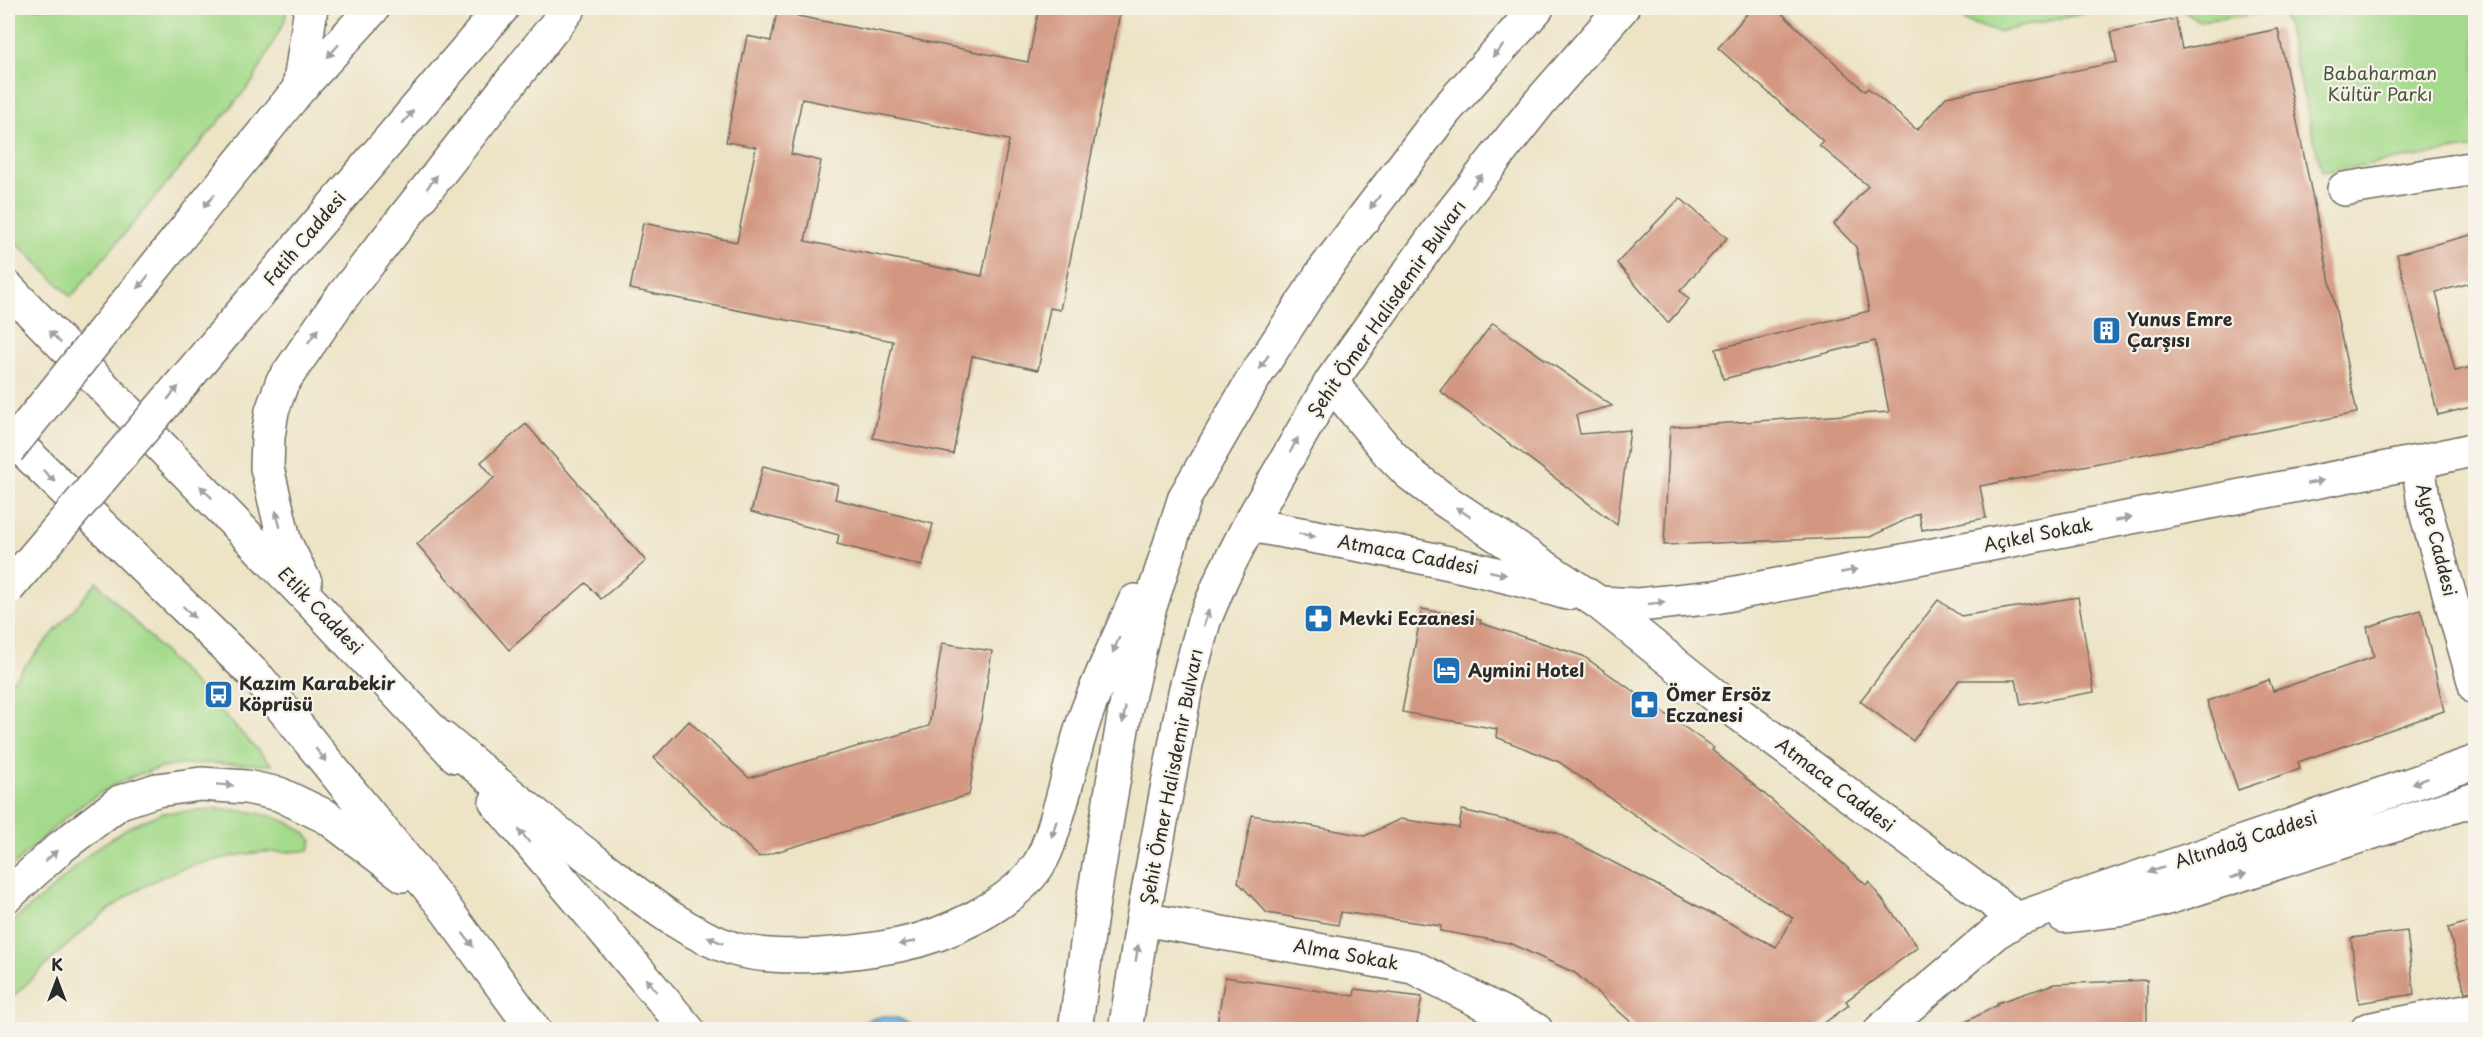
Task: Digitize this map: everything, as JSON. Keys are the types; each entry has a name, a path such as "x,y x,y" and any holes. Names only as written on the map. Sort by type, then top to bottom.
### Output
{"main road":[{"path":"299,89 311,8"},
{"path":"8,450 299,89 373,8"},
{"name":"Fatih Caddesi","path":"8,588 502,8"},
{"path":"319,610 285,543 267,468 268,437 282,383 338,302 569,8"},
{"path":"442,738 541,820 664,914 733,948 761,955 800,956 881,948 917,941 961,924 990,908 1018,888 1038,866 1050,842 1088,710 1126,621 1185,497 1252,381 1322,273 1446,110 1537,8"},
{"name":"Şehit Ömer Halisdemir Bulvarı","path":"1126,1020 1185,692 1204,621 1222,578 1249,525 1331,382 1444,223 1539,103 1622,8"},
{"path":"2344,189 2475,168"},
{"name":"Etlik Caddesi","path":"8,288 442,738 688,1029"},
{"name":"Atmaca Caddesi","path":"1331,382 1389,453 1410,474 1444,500 1599,603 1719,699 2017,919"},
{"path":"8,435 259,679 442,904 534,1029"},
{"name":"Açıkel Sokak","path":"1599,603 1638,605 1715,597 2418,462 2475,449"},
{"name":"Ayçe Caddesi","path":"2418,462 2424,505 2475,688"},
{"path":"1075,1029 1125,711 1148,612 1185,497"},
{"name":"Atmaca Caddesi","path":"1249,525 1427,556 1510,576 1599,603"},
{"name":"Altındağ Caddesi","path":"1881,1029 1986,940 2017,919 2475,762"},
{"path":"8,895 61,848 120,801 157,790 201,784 246,787 279,794 327,817 442,904"},
{"name":"Altındağ Caddesi","path":"2017,919 2094,914 2164,899 2475,799"},
{"name":"Alma Sokak","path":"1143,919 1413,967 1536,1029"},
{"path":"2367,1029 2475,1009"}],"green space":[{"path":"8,8 287,8 285,20 253,81 71,297 8,234"},
{"path":"1950,8 2108,8 1997,32 1965,21"},
{"name":"Babaharman Kültür Parkı","path":"2178,8 2475,8 2475,147 2322,172 2283,11 2199,21"},
{"path":"97,582 272,765 212,763 182,765 131,777 92,798 74,811 8,871 8,686"},
{"path":"218,809 256,813 294,825 312,841 309,850 236,856 191,866 165,875 116,904 70,942 8,1001 8,925 94,850 129,827 162,813"}],"water":[{"path":"884,1016 900,1019 918,1029 853,1029 868,1020"}],"building":[{"path":"1039,8 1121,8 1060,310 1050,308 1038,370 972,356 953,454 873,438 893,341 630,289 643,223 737,242 756,147 726,142 747,36 771,41 777,12 1028,62","holes":["802,99 1009,140 982,276 805,241 821,161 791,154"]},
{"name":"Yunus Emre Çarşısı","path":"1752,8 1776,8 1865,91 1868,88 1917,130 1946,97 2117,62 2111,32 2176,19 2182,49 2278,29 2357,413 1980,486 1986,518 1922,530 1919,513 1870,537 1664,545 1670,427 1889,412 1875,341 1723,379 1716,349 1869,311 1856,247 1834,224 1868,186 1819,145 1823,141 1718,48"},
{"path":"1680,198 1727,238 1680,291 1689,299 1668,323 1617,263"},
{"path":"2475,234 2475,282 2436,292 2455,371 2475,366 2475,406 2438,415 2397,254"},
{"path":"1493,323 1612,406 1576,415 1580,434 1630,430 1617,525 1440,391"},
{"path":"526,424 646,561 601,599 586,583 509,650 417,544 494,478 481,462"},
{"path":"763,466 838,485 835,499 933,524 922,566 837,544 839,535 751,512"},
{"path":"2078,597 2094,692 2021,705 2016,680 1959,680 1913,741 1860,701 1938,600 1961,616"},
{"path":"1422,609 1481,620 1480,623 1583,656 1714,748 1712,750 1800,824 1866,885 1869,882 1918,947 1846,1001 1849,1005 1816,1029 1639,1029 1575,973 1509,943 1440,931 1441,926 1341,912 1338,925 1267,913 1238,882 1252,815 1365,836 1400,819 1459,828 1462,810 1555,832 1776,947 1793,918 1679,846 1559,762 1496,737 1497,729 1402,712"},
{"path":"2421,610 2444,711 2298,762 2300,769 2238,790 2207,701 2269,680 2273,691 2374,657 2367,627"},
{"path":"942,643 992,651 969,795 759,857 654,758 689,721 749,778 929,726"},
{"path":"2475,920 2475,991 2465,992 2448,928"},
{"path":"2407,931 2414,994 2359,1003 2351,938"},
{"path":"1225,977 1354,996 1355,989 1422,997 1416,1029 1216,1029"},
{"path":"2147,980 2147,1029 1952,1029 1998,1005 1997,1003 2054,984"}],"place":[{"name":"Yunus Emre Çarşısı","path":"2106,330"},
{"name":"Mevki Eczanesi","path":"1318,619"},
{"name":"Aymini Hotel","path":"1447,671"},
{"name":"Kazım Karabekir Köprüsü","path":"218,694"},
{"name":"Ömer Ersöz Eczanesi","path":"1645,705"}]}
